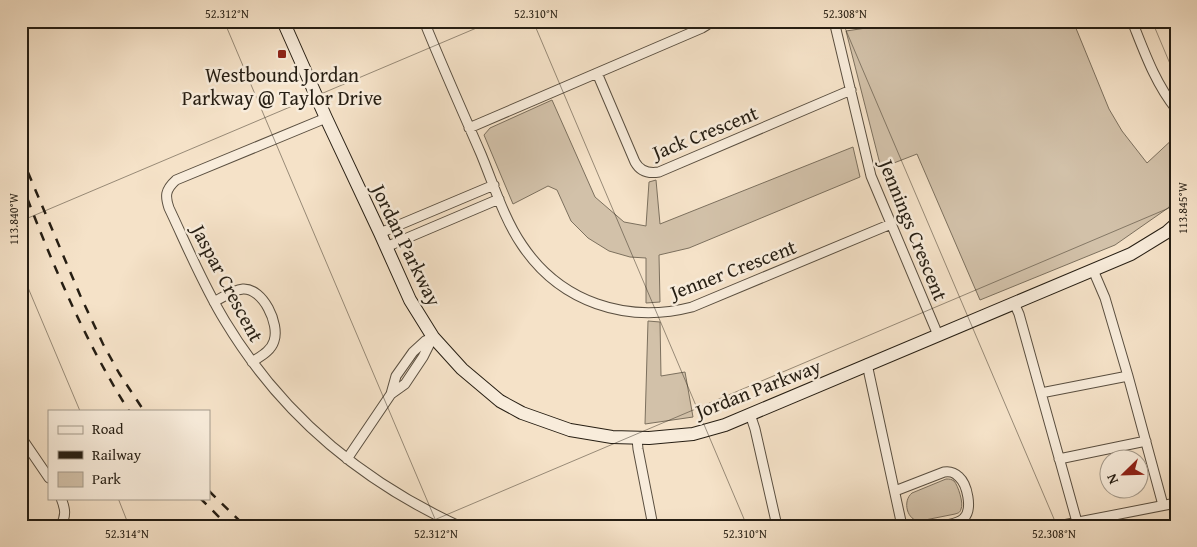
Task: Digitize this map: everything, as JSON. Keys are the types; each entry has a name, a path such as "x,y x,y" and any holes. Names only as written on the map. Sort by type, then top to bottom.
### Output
{"street":[{"path":"21,23 25,21"},
{"name":"Jordan Parkway","path":"284,21 326,118 410,300 433,337 452,359 500,401 522,413 570,430 637,439 693,434 725,425 1131,254 1176,224"},
{"name":"Jenner Crescent","path":"424,21 499,199 521,244 536,263 555,281 592,303 639,313 675,311 698,305 891,224"},
{"path":"469,128 702,28 709,21"},
{"name":"Jennings Crescent","path":"834,21 871,176 938,335"},
{"path":"1132,21 1156,80 1176,109"},
{"name":"Jack Crescent","path":"597,73 635,162 640,169 650,173 659,172 851,90"},
{"name":"Jaspar Crescent","path":"326,118 176,180 170,185 166,200 224,320 252,362 281,398 308,426 347,459 399,495 459,526"},
{"path":"380,232 494,185"},
{"path":"386,247 499,199"},
{"path":"1092,270 1105,298 1163,506"},
{"path":"214,302 244,289 252,290 264,301 272,318 276,335 270,349 252,362"},
{"path":"1014,303 1019,314 1077,522"},
{"path":"347,459 391,394 396,376 413,352 425,341 433,337"},
{"path":"867,364 902,526"},
{"path":"1041,393 1128,376"},
{"path":"750,414 776,526"},
{"path":"21,437 48,477"},
{"path":"637,439 653,526"},
{"path":"1060,459 1146,440"},
{"path":"895,491 944,472 950,471 958,476 962,481 969,501 966,514 959,522 942,526"},
{"path":"60,526 64,521 65,515 62,500"},
{"path":"1058,526 1176,503"}],"green space":[{"path":"913,21 1073,21 1109,109 1122,131 1147,163 1176,136 1176,199 1168,208 1115,245 980,300 917,154 881,168 846,31"},
{"path":"552,100 595,197 624,222 646,226 649,182 656,180 660,224 853,147 860,177 689,248 659,255 660,302 646,303 646,258 630,257 609,251 588,238 571,221 557,190 548,186 513,204 484,135 490,128"},
{"path":"648,321 660,322 661,376 685,372 693,417 645,424"},
{"path":"946,479 954,481 957,486 962,503 961,510 955,514 920,521 912,518 907,510 909,496"}],"railway":[{"path":"21,156 103,344 143,410"},
{"path":"21,182 69,300 97,356 128,410"},
{"path":"210,492 245,526"},
{"path":"202,500 228,526"},
{"path":"89,524 104,526"}],"place":[{"name":"Westbound Jordan Parkway @ Taylor Drive","path":"282,54"}]}
